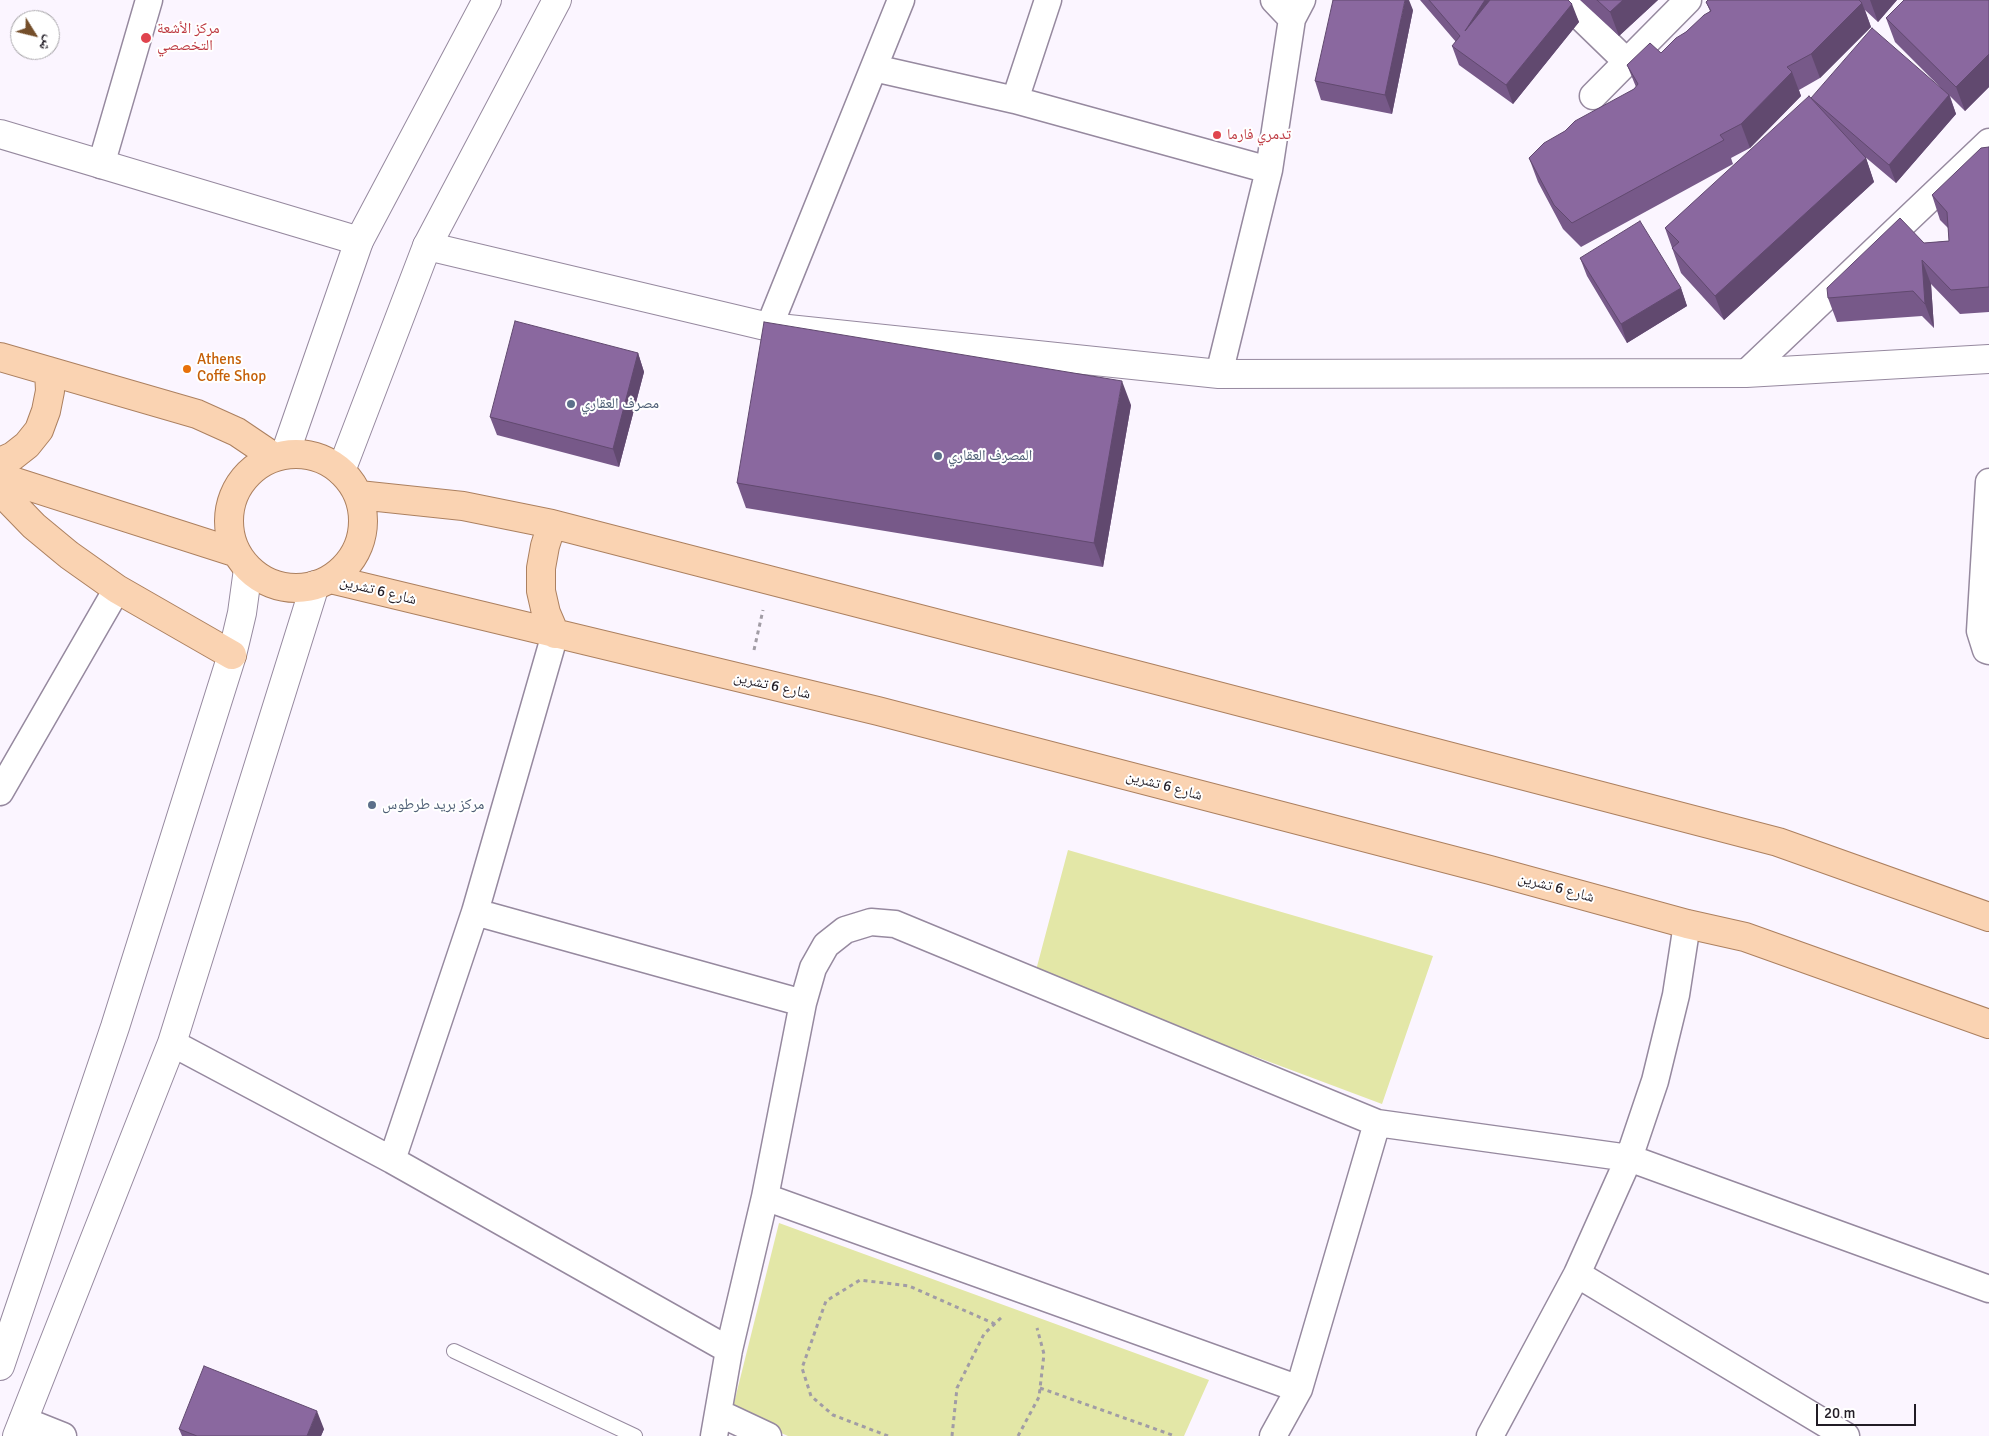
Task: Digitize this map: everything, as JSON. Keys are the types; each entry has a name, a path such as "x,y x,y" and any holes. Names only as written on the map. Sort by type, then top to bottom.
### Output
{"main road":[{"path":"280,455 359,241 487,0"},
{"path":"341,471 427,246 557,0"},
{"path":"0,134 359,241"},
{"path":"427,246 769,327 1219,374 1746,373 1989,359"},
{"path":"0,357 197,414 280,455"},
{"path":"0,462 13,456 27,445 39,430 46,411 50,391 49,371"},
{"path":"0,477 242,561 268,583 291,588 323,582 349,563 360,542 363,518 359,495 341,471 324,460 305,454 280,455 257,466 243,479 233,496 228,515 230,535 242,561 242,613 232,655 115,1027 0,1366"},
{"path":"0,491 34,526 69,555 117,589 232,655"},
{"path":"359,495 463,506 552,524 769,580 1778,842 1989,917"},
{"path":"552,524 544,546 541,568 541,591 546,613 555,634"},
{"path":"20,1428 172,1043 323,582"},
{"name":"شارع 6 تشرين","path":"323,582 555,634 897,716 1490,870 1687,924 1745,937 1989,1024"}],"street":[{"path":"101,165 149,0"},
{"path":"769,327 901,0"},
{"path":"1015,100 1048,0"},
{"path":"1219,374 1269,170 1297,10 1274,0"},
{"path":"1563,0 1626,62"},
{"path":"1593,96 1688,0"},
{"path":"874,68 1015,100 1269,170"},
{"path":"1746,373 1989,142"},
{"path":"1989,482 1980,631 1986,650 1989,651"},
{"path":"0,792 117,589"},
{"path":"392,1160 475,912 555,634"},
{"path":"475,912 803,1003"},
{"path":"768,1436 717,1424 729,1350 765,1197 803,1003 813,968 826,945 845,930 871,922 895,924 1377,1123 1629,1158 1989,1289"},
{"path":"1490,1436 1577,1274 1629,1158 1655,1081 1676,995 1687,924"},
{"path":"172,1043 392,1160 729,1350"},
{"path":"1273,1436 1299,1389 1377,1123"},
{"path":"765,1197 1299,1389"},
{"path":"1577,1274 1846,1436"},
{"path":"20,1428 63,1436"}],"lane":[{"path":"454,1351 635,1436"}],"path":[{"path":"748,680 769,580"},
{"path":"888,1436 832,1414 811,1396 802,1368 826,1301 860,1280 908,1286 994,1324"},
{"path":"952,1436 957,1388 984,1334 1029,1292 1044,1354 1039,1397 1018,1436"},
{"path":"1040,1388 1175,1436"}],"green space":[{"path":"1068,850 1433,956 1382,1104 1035,974"},
{"path":"779,1223 1209,1380 1184,1436 788,1436 732,1411"}],"building":[{"path":"1333,0 1405,0 1385,95 1315,81"},
{"path":"1429,0 1485,0 1465,31 1490,0 1568,0 1572,4 1506,85 1452,46 1460,36"},
{"path":"1597,0 1623,0 1610,12"},
{"path":"1708,0 1859,0 1862,3 1811,54 1787,67 1792,72 1741,124 1720,135 1724,140 1572,223 1554,205 1529,158 1544,143 1565,131 1575,121 1634,89 1638,84 1627,65 1650,43 1661,53 1676,38 1711,11 1706,2"},
{"path":"1904,0 1989,0 1989,54 1956,87 1886,18"},
{"path":"1872,28 1949,95 1889,165 1811,98"},
{"path":"1809,96 1866,158 1715,296 1672,248 1679,242 1665,228"},
{"path":"1989,147 1989,287 1951,290 1922,260 1925,304 1913,291 1828,298 1827,288 1900,218 1924,243 1949,241 1947,212 1932,195 1981,148"},
{"path":"1640,221 1681,288 1621,324 1580,258"},
{"name":"مصرف العقاري","path":"515,321 638,353 613,449 490,417"},
{"name":"المصرف العقاري","path":"764,322 1122,381 1094,543 737,483"},
{"path":"204,1366 317,1411 307,1436 197,1436 179,1429"}],"place":[{"name":"مركز الأشعة التخصصي","path":"146,38"},
{"name":"تدمري فارما","path":"1217,135"},
{"name":"Athens Coffe Shop","path":"187,369"},
{"name":"مصرف العقاري","path":"571,404"},
{"name":"المصرف العقاري","path":"938,456"},
{"name":"مركز بريد طرطوس","path":"372,805"}]}
